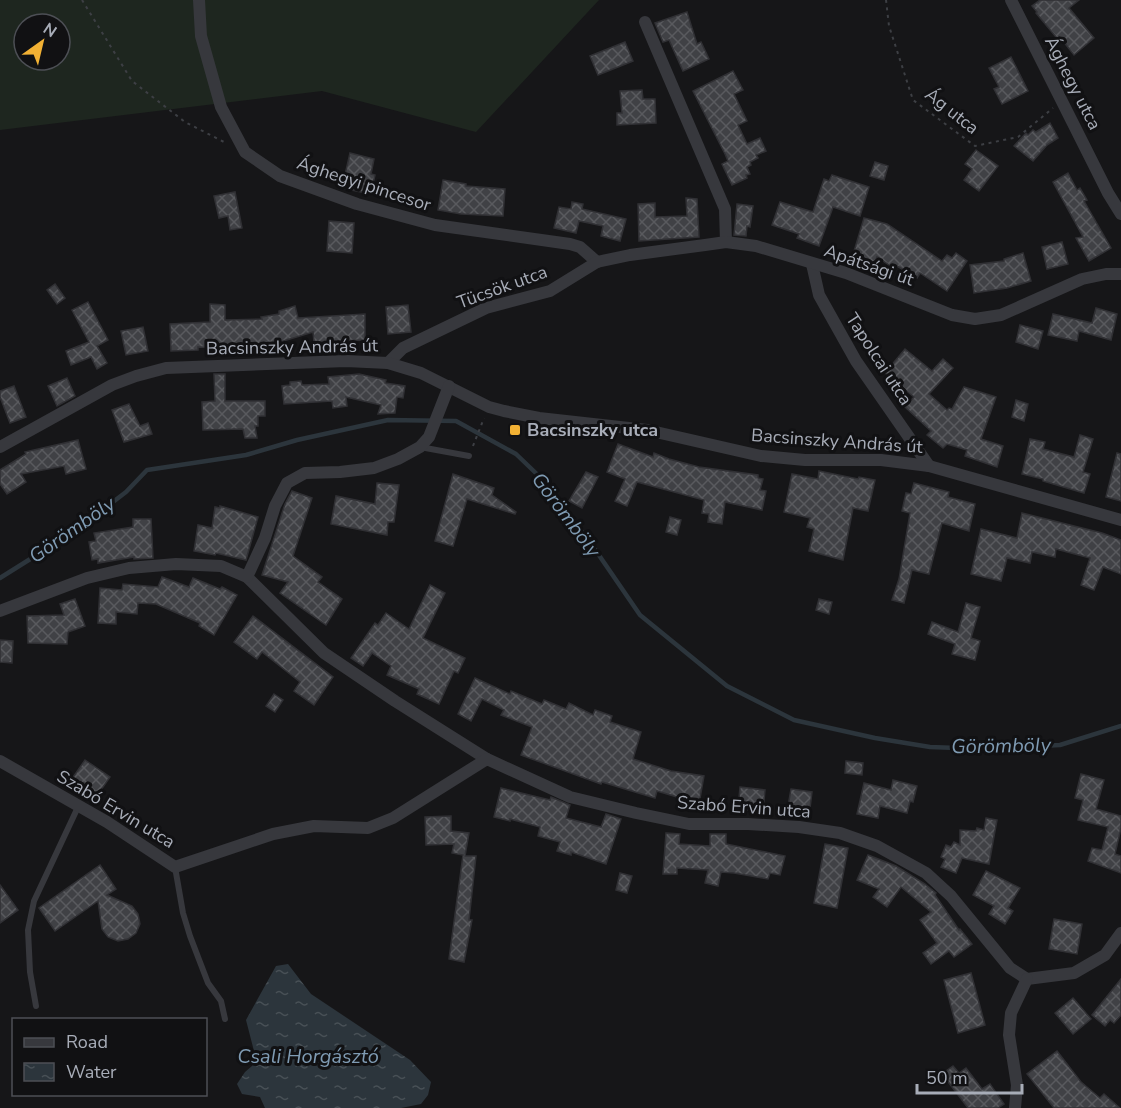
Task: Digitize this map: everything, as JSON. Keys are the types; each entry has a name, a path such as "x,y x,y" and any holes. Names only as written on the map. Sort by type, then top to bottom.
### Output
{"street":[{"name":"Ághegyi pincesor","path":"199,0 201,36 221,107 244,152 280,176 357,204 435,225 570,244 580,247 597,262"},
{"name":"Ághegy utca","path":"1011,0 1108,194 1121,214"},
{"path":"645,22 725,208 726,242"},
{"name":"Apátsági út","path":"597,262 630,255 726,242 756,246 846,273 952,315 975,319 1001,315 1082,279 1106,274 1121,274"},
{"name":"Tücsök utca","path":"388,363 403,348 444,327 486,308 550,291 597,262"},
{"name":"Tapolcai utca","path":"812,264 819,295 856,361 929,466"},
{"name":"Bacsinszky András út","path":"0,447 112,385 165,368 346,361 388,363 421,373 489,407 539,418 647,430 761,456 805,460 881,460 929,466 1121,520"},
{"path":"247,577 265,538 275,506 287,483 305,473 374,468 420,447 429,437 449,386"},
{"path":"0,611 87,578 129,568 176,564 221,566 247,577 324,653 487,759"},
{"name":"Szabó Ervin utca","path":"0,761 154,851 175,867 273,834 314,826 368,828 393,818 487,759 570,797 636,813 689,824 799,827 840,833 877,846 926,873 951,896 1010,968 1027,979"},
{"path":"1016,1108 1017,1085 1009,1035 1011,1012 1027,979 1074,973 1105,955 1121,933"}],"lane":[{"path":"420,447 469,456"},
{"path":"36,1006 30,972 28,930 34,901 78,807"},
{"path":"175,867 189,936 208,983 221,1001 225,1019"}],"path":[{"path":"82,0 132,81 185,122 244,152"},
{"name":"Ág utca","path":"886,0 889,26 913,100 975,146 1018,137 1062,101"},
{"path":"469,456 489,407"}],"shaded area":[{"path":"0,0 599,0 476,132 322,91 0,130"}],"water":[{"name":"Csali Horgásztó","path":"288,964 311,994 410,1060 431,1082 428,1095 421,1104 401,1108 265,1108 260,1097 242,1094 237,1084 252,1066 254,1051 246,1020 276,966"}],"building":[{"path":"1040,0 1079,0 1069,8 1094,38 1074,55 1036,13 1032,6"},
{"path":"687,12 697,44 701,42 709,59 683,71 669,40 663,42 655,23"},
{"path":"625,42 633,61 598,75 590,56"},
{"path":"1011,57 1028,91 1002,104 994,89 999,87 989,68"},
{"path":"733,71 743,90 734,94 747,121 738,125 747,144 760,138 766,151 756,155 758,158 750,162 751,165 747,167 750,174 746,175 747,178 732,185 722,164 728,161 693,91"},
{"path":"642,90 643,99 655,99 656,123 617,125 617,113 622,113 620,91"},
{"path":"1050,123 1058,138 1047,145 1033,161 1014,146 1026,133 1028,135 1033,130 1036,132"},
{"path":"976,150 998,166 979,191 964,180 972,169 965,164"},
{"path":"350,153 374,159 371,174 375,175 372,188 367,187 366,193 342,188"},
{"path":"875,162 888,166 884,180 870,176"},
{"path":"1068,173 1077,190 1080,188 1087,200 1084,201 1111,248 1089,261 1076,238 1083,237 1053,182"},
{"path":"832,175 869,187 860,216 833,207 819,246 797,238 799,234 772,225 780,202 813,212 824,179 829,181"},
{"path":"443,180 466,184 466,186 505,189 503,216 461,214 438,210"},
{"path":"235,192 242,228 230,230 228,216 219,218 214,196"},
{"path":"686,198 697,199 699,237 639,241 638,204 655,203 655,217 687,216"},
{"path":"572,202 583,204 582,209 626,219 620,241 601,236 603,226 579,221 576,233 554,228 559,207 571,209"},
{"path":"737,204 753,206 750,227 747,226 746,236 734,235"},
{"path":"864,218 887,224 942,261 947,255 952,258 956,253 967,261 947,291 920,273 917,278 897,266 895,269 877,257 874,265 852,258"},
{"path":"329,221 354,223 352,253 327,251"},
{"path":"1062,242 1068,264 1047,269 1042,247"},
{"path":"1023,253 1031,281 1007,288 974,293 970,265 1004,261 1004,259"},
{"path":"55,284 65,298 57,304 47,290"},
{"path":"88,302 108,340 97,346 107,363 97,369 91,357 71,365 66,351 89,342 72,310"},
{"path":"210,304 225,305 225,320 262,319 261,317 279,314 279,311 295,306 298,318 365,314 365,340 314,342 313,332 280,342 280,345 257,349 198,347 198,350 171,351 170,324 210,322"},
{"path":"408,305 411,332 388,334 386,307"},
{"path":"1096,308 1117,314 1111,340 1079,331 1077,341 1048,335 1053,314 1092,323"},
{"path":"1020,325 1043,331 1038,349 1016,342"},
{"path":"143,327 148,351 126,355 121,331"},
{"path":"905,349 932,371 943,359 953,368 929,394 947,410 952,409 964,387 996,397 981,439 1003,446 997,467 965,456 967,450 947,444 943,448 927,435 931,431 905,407 914,397 885,373"},
{"path":"214,374 225,374 225,401 265,401 265,416 258,416 258,426 255,426 257,438 245,438 243,429 203,430 202,402 215,401"},
{"path":"359,374 386,380 385,383 405,386 403,398 397,397 395,413 378,414 381,405 346,397 347,406 333,408 332,401 284,404 282,386 290,385 290,382 301,381 302,385 329,384 328,377"},
{"path":"67,378 75,396 57,406 48,386"},
{"path":"14,386 26,417 10,423 0,391"},
{"path":"1016,400 1028,404 1024,421 1012,417"},
{"path":"129,404 140,426 148,423 152,434 124,442 112,410"},
{"path":"1080,435 1093,439 1083,472 1090,474 1084,493 1022,474 1030,439 1045,442 1043,449 1074,457"},
{"path":"78,440 86,469 66,474 64,466 21,474 26,482 7,494 0,484 0,470 26,454 25,452"},
{"path":"618,444 653,457 654,453 699,467 758,475 758,478 763,479 760,490 766,491 762,510 725,502 722,524 708,522 709,514 702,513 704,500 637,482 627,506 615,501 625,479 607,472"},
{"path":"1117,453 1121,454 1121,501 1106,497"},
{"path":"819,471 875,480 868,511 853,508 843,560 809,551 814,529 807,527 810,518 784,512 792,474 818,479"},
{"path":"586,472 598,477 582,508 569,501"},
{"path":"453,474 494,488 492,495 516,512 515,514 467,499 453,546 435,541"},
{"path":"377,483 399,485 394,522 388,522 387,535 331,524 336,496 375,504"},
{"path":"914,483 949,492 948,497 975,504 969,531 942,523 929,574 912,570 904,603 892,600 899,579 910,513 902,511 906,493 911,494"},
{"path":"292,491 312,498 293,556 322,577 318,582 342,599 326,625 280,593 288,582 262,575 285,504"},
{"path":"220,506 258,517 246,560 194,551 198,525 212,528 215,507 220,508"},
{"path":"1022,513 1121,540 1121,574 1103,567 1094,590 1081,585 1090,558 1056,549 1055,557 1032,552 1030,563 1007,558 1001,581 971,574 981,529 1017,538"},
{"path":"670,517 681,520 677,535 666,532"},
{"path":"133,519 151,519 153,558 134,559 134,557 98,563 98,559 92,560 89,542 96,541 94,533 133,527"},
{"path":"162,577 189,587 193,578 220,589 222,587 237,595 214,635 199,626 200,623 156,604 138,603 137,614 116,612 116,624 98,623 100,588 122,590 123,584 158,587"},
{"path":"430,585 445,593 423,638 465,658 458,673 454,671 439,704 417,694 419,689 387,675 391,666 372,653 363,666 351,658 375,623 378,625 386,613 409,629"},
{"path":"75,599 85,626 68,632 67,644 28,643 27,616 64,615 60,604"},
{"path":"819,599 832,602 829,614 816,610"},
{"path":"966,603 980,607 971,638 980,641 975,660 952,654 955,644 928,634 932,622 958,632"},
{"path":"253,616 333,677 314,705 294,691 300,682 262,652 257,659 234,642"},
{"path":"0,640 13,641 12,663 0,662"},
{"path":"475,678 510,694 511,691 542,704 544,700 566,709 569,703 593,715 595,710 612,716 610,722 641,732 633,759 671,771 704,776 699,804 677,801 677,797 657,791 655,798 602,782 601,784 521,755 532,727 501,715 504,710 482,699 471,721 458,714"},
{"path":"274,694 283,700 275,712 266,706"},
{"path":"85,760 110,777 94,800 69,783"},
{"path":"846,761 863,763 862,775 845,773"},
{"path":"1081,774 1104,780 1096,809 1121,816 1121,828 1115,854 1121,856 1121,873 1088,861 1092,848 1102,850 1108,827 1078,820 1083,800 1075,798"},
{"path":"893,780 917,786 913,802 910,801 907,813 880,806 878,818 857,814 864,783 891,790"},
{"path":"740,787 765,790 763,812 738,809"},
{"path":"501,788 550,800 551,797 570,805 566,818 601,827 606,814 621,819 606,864 571,852 571,855 557,851 560,842 538,836 540,827 494,817"},
{"path":"791,789 812,792 809,816 787,812"},
{"path":"451,816 451,831 469,833 465,856 476,856 469,920 472,920 464,962 449,959 463,855 452,853 454,844 426,845 425,817"},
{"path":"986,818 997,820 989,864 962,858 956,873 941,867 945,859 941,857 946,845 951,847 954,842 960,845 960,830 976,831 977,828 984,830"},
{"path":"666,833 680,834 679,844 710,846 710,834 726,834 726,844 785,856 780,875 770,873 768,879 721,872 718,886 705,883 708,870 677,868 677,874 663,874"},
{"path":"825,844 848,848 837,908 814,903"},
{"path":"868,855 896,866 936,893 935,895 959,930 972,944 954,957 949,951 931,964 923,953 937,943 920,920 931,912 901,887 887,907 873,897 879,889 857,880"},
{"path":"100,865 116,889 107,895 132,906 138,914 140,924 136,933 128,939 118,941 108,937 102,929 98,901 55,931 39,908"},
{"path":"986,871 1020,888 1008,908 1013,911 1005,924 989,914 994,906 973,895"},
{"path":"620,873 632,876 627,893 616,890"},
{"path":"0,885 18,910 0,923"},
{"path":"1054,919 1082,924 1077,954 1049,949"},
{"path":"971,973 985,1025 958,1033 944,980"},
{"path":"1121,979 1121,1015 1114,1023 1110,1020 1105,1026 1092,1015"},
{"path":"1073,998 1091,1019 1073,1034 1055,1013"},
{"path":"1057,1051 1081,1082 1100,1098 1104,1094 1120,1108 1054,1108 1027,1074"},
{"path":"953,1066 959,1073 966,1068 982,1089 990,1084 1004,1104 998,1108 968,1108 942,1074"}],"waterway":[{"name":"Görömböly","path":"0,578 75,531 126,492 147,470 246,455 297,440 388,420 456,421 516,454 542,479 592,545 640,615 727,686 794,720 875,738 930,747 985,749 1060,745 1121,726"}],"place":[{"name":"Bacsinszky utca","path":"515,430"}]}
